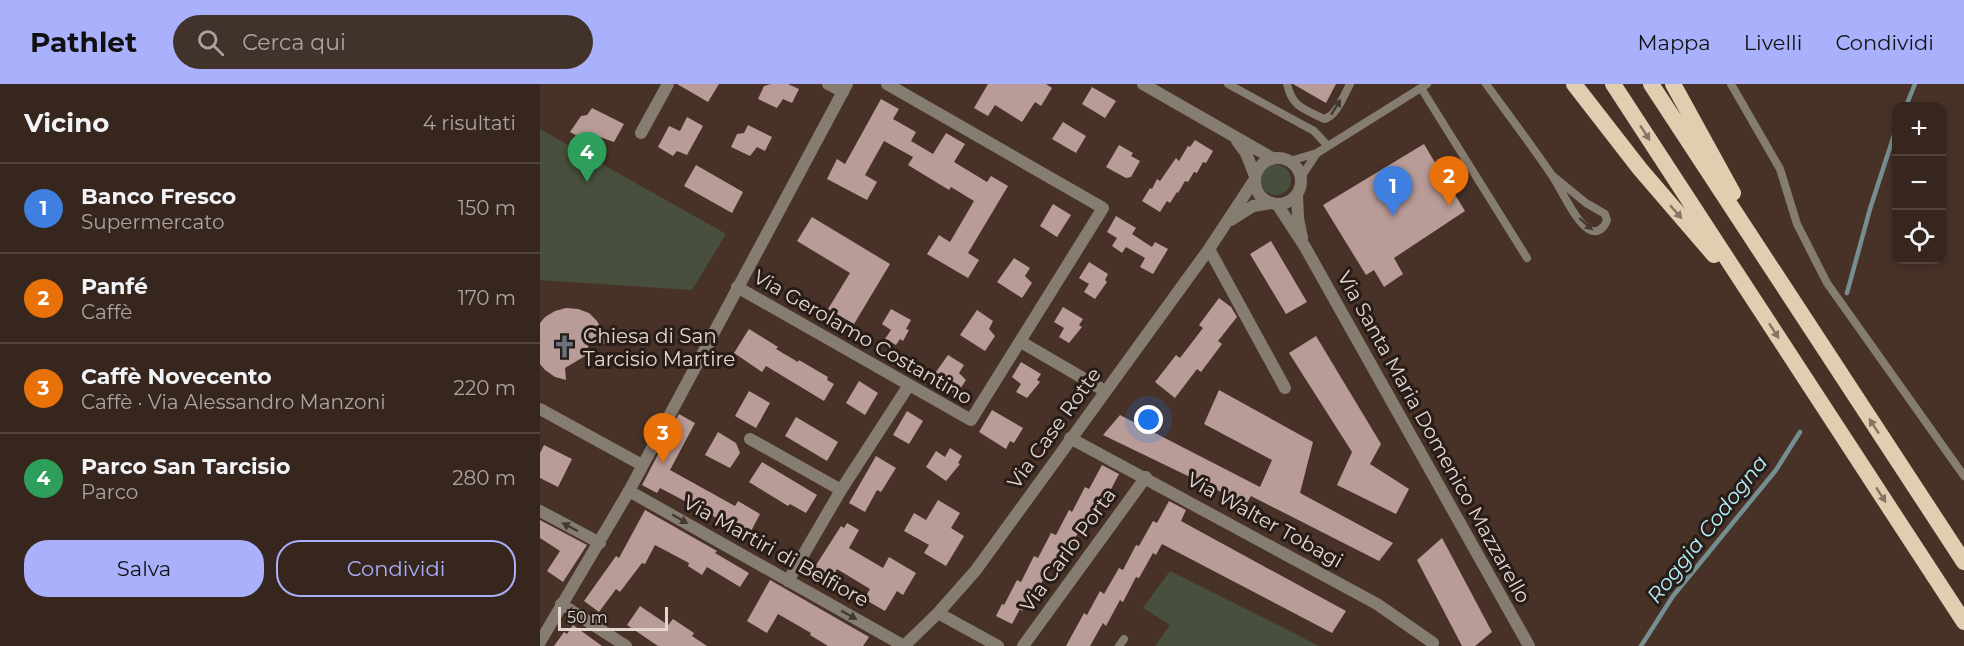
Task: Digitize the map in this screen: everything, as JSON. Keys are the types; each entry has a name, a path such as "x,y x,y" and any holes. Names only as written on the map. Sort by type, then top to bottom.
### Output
{"highway":[{"path":"1574,84 1640,169 1758,306"},
{"path":"1613,84 1964,622"},
{"path":"1651,84 1964,562"},
{"path":"1673,84 1785,289"}],"street":[{"path":"642,132 668,84"},
{"path":"540,642 629,491 845,88 828,84"},
{"path":"888,84 1102,208 1021,342 1105,391"},
{"path":"1143,84 1272,158 1290,161 1297,168 1300,177 1297,194 1289,201 1274,203 1259,194 1255,177 1243,149 1227,133"},
{"path":"1255,177 1261,165 1272,158"},
{"name":"Via Case Rotte","path":"904,646 938,613 975,570 1209,249 1255,177"},
{"name":"Via Santa Maria Domenico Mazzarello","path":"1297,194 1298,218 1305,248"},
{"name":"Via Case Rotte","path":"1225,225 1253,206 1274,203"},
{"name":"Via Santa Maria Domenico Mazzarello","path":"1274,203 1305,248 1528,646"},
{"path":"1209,249 1285,388"},
{"name":"Via Gerolamo Costantino","path":"737,287 970,420 1021,342"},
{"path":"788,581 841,490 909,385"},
{"path":"540,409 642,465"},
{"name":"Via Walter Tobagi","path":"1070,438 1146,477 1377,604 1433,644 1431,646"},
{"path":"750,439 841,490"},
{"name":"Via Carlo Porta","path":"1023,646 1146,477"},
{"name":"Via Martiri di Belfiore","path":"629,491 904,646"},
{"path":"540,511 600,543"},
{"path":"561,604 626,646"},
{"path":"938,613 998,646"}],"lane":[{"path":"1228,84 1314,131 1328,146"},
{"path":"1289,85 1293,102 1328,119 1350,84"},
{"path":"1486,84 1553,176 1582,223 1588,229 1595,231 1602,229 1607,220 1605,214 1586,203 1553,176"},
{"path":"1731,84 1780,169 1797,224 1827,283 1964,476"},
{"path":"1290,161 1317,153 1424,86 1527,258"},
{"path":"1300,177 1317,153"}],"green space":[{"path":"540,129 726,234 692,290 540,280"},
{"path":"1276,165 1287,169 1291,180 1287,191 1276,195 1265,191 1261,180 1265,169"},
{"path":"1170,571 1319,646 1155,646 1170,625 1143,608"}],"building":[{"path":"677,84 719,84 708,102"},
{"path":"788,84 799,89 792,103 783,99 777,108 758,99 764,86"},
{"path":"988,84 1046,84 1052,88 1041,106 1035,102 1022,122 995,105 988,116 974,108"},
{"path":"1293,84 1336,84 1326,103"},
{"path":"1092,87 1116,101 1105,118 1082,104"},
{"path":"881,99 899,109 893,119 916,132 911,141 933,154 946,133 965,144 954,162 987,182 991,176 1008,186 968,253 979,260 968,278 927,254 939,235 950,242 974,201 951,187 949,190 908,165 913,157 884,141 865,175 877,182 867,200 827,179 837,159 845,164"},
{"path":"592,108 624,124 614,142 600,137 592,144 570,132 581,116 587,115"},
{"path":"687,117 703,126 687,155 677,151 673,156 658,147 669,126 680,131"},
{"path":"1063,122 1086,136 1076,153 1052,139"},
{"path":"748,125 772,137 765,151 757,147 750,156 731,147 737,134 744,133"},
{"path":"1195,140 1213,151 1206,163 1203,162 1188,182 1185,181 1170,203 1167,201 1160,212 1142,201 1157,179 1160,181 1176,158 1179,161 1188,146 1190,147"},
{"path":"1424,144 1440,171 1447,166 1452,173 1456,180 1449,185 1465,211 1394,258 1403,274 1384,287 1374,270 1366,275 1323,205"},
{"path":"1119,145 1133,153 1131,156 1140,161 1131,177 1126,178 1106,167"},
{"path":"696,165 743,192 732,213 684,186"},
{"path":"1053,204 1071,215 1057,237 1040,226"},
{"path":"1116,216 1136,228 1132,234 1152,247 1155,242 1168,249 1153,274 1140,267 1145,258 1126,247 1122,253 1112,246 1117,238 1107,232"},
{"path":"812,217 890,264 854,324 828,309 850,273 797,241"},
{"path":"1271,241 1307,302 1286,314 1250,254"},
{"path":"1014,258 1030,268 1025,276 1032,283 1022,298 997,282"},
{"path":"1089,262 1108,274 1105,280 1107,282 1095,299 1084,292 1089,284 1079,278"},
{"path":"1219,298 1231,307 1237,317 1218,341 1222,344 1201,372 1197,369 1175,398 1155,382 1176,355 1180,358 1203,328 1199,325"},
{"path":"1063,307 1083,319 1079,325 1082,327 1069,343 1059,337 1064,328 1054,322"},
{"name":"Chiesa di San Tarcisio Martire","path":"566,308 589,313 603,332 605,344 590,341 585,356 565,368 566,380 555,377 540,364 540,323 555,311"},
{"path":"891,309 911,320 903,341 900,339 896,345 885,339 891,330 882,324"},
{"path":"977,310 993,321 989,329 995,336 985,351 960,335"},
{"path":"749,329 778,347 776,349 828,377 827,380 834,384 824,401 766,366 762,372 734,353"},
{"path":"1316,336 1381,444 1370,464 1409,489 1396,514 1337,485 1352,452 1289,353"},
{"path":"948,355 964,365 959,373 966,380 956,395 931,379"},
{"path":"1021,362 1041,374 1037,380 1040,382 1027,398 1016,392 1021,384 1012,377"},
{"path":"859,381 878,393 865,415 846,403"},
{"path":"1219,390 1313,442 1300,493 1393,543 1379,561 1251,496 1246,504 1103,435 1120,415 1260,487 1272,460 1204,424"},
{"path":"749,391 770,403 756,428 735,416"},
{"path":"992,410 1023,428 1014,443 1010,441 1006,449 979,432"},
{"path":"907,411 923,421 909,444 893,435"},
{"path":"679,414 695,423 670,470 735,506 738,501 760,514 749,535 660,488 657,493 642,485"},
{"path":"796,417 838,442 827,461 785,436"},
{"path":"718,432 736,443 740,453 730,468 705,455"},
{"path":"544,445 572,459 558,487 540,478 540,453"},
{"path":"950,448 962,456 958,463 960,464 946,481 926,467 936,451 945,457"},
{"path":"876,456 896,468 881,492 877,490 865,512 849,503"},
{"path":"762,462 817,495 806,513 790,504 788,506 749,482"},
{"path":"1102,465 1119,474 1107,497 1103,495 1090,519 1086,518 1072,544 1069,542 1056,566 1051,564 1038,590 1035,588 1012,624 996,616 1017,580 1021,582 1034,556 1038,558 1051,533 1056,535 1069,510 1072,512 1085,487 1089,489"},
{"path":"938,500 960,513 951,528 964,536 946,566 924,553 929,545 904,531 914,513 926,520"},
{"path":"1169,501 1186,510 1181,521 1346,611 1332,633 1162,544 1156,555 1153,553 1139,578 1136,577 1123,602 1120,600 1106,626 1103,623 1090,646 1066,646 1084,613 1087,615 1100,591 1104,594 1119,568 1123,570 1136,545 1139,546 1153,521 1157,523"},
{"path":"645,510 717,551 715,553 749,573 740,587 707,567 702,575 688,566 689,563 655,545 645,564 642,563 620,592 616,589 599,612 584,601 616,556 619,558"},
{"path":"540,520 587,545 563,582 547,571 560,551 540,538"},
{"path":"847,523 859,530 849,548 883,568 889,557 916,573 903,595 897,591 885,611 864,599 870,589 837,569 829,583 811,573 841,526 844,528"},
{"path":"1442,538 1492,632 1475,646 1462,646 1417,560"},
{"path":"770,580 869,637 863,646 828,646 778,614 767,633 747,621"},
{"path":"640,606 668,625 673,619 694,633 692,636 707,646 658,646 627,625"},
{"path":"573,625 602,646 554,646 564,632 567,634"}],"waterway":[{"name":"Roggia Codogna","path":"1908,102 1915,84"},
{"name":"Roggia Codogna","path":"1847,293 1870,209 1892,141"},
{"name":"Roggia Codogna","path":"1641,646 1673,596 1776,470 1800,432"}],"place":[{"name":"Parco San Tarcisio","path":"587,182"},
{"name":"Panfé","path":"1449,206"},
{"name":"Banco Fresco","path":"1393,216"},
{"name":"Chiesa di San Tarcisio Martire","path":"565,347"},
{"name":"Caffè Novecento","path":"663,463"}]}
